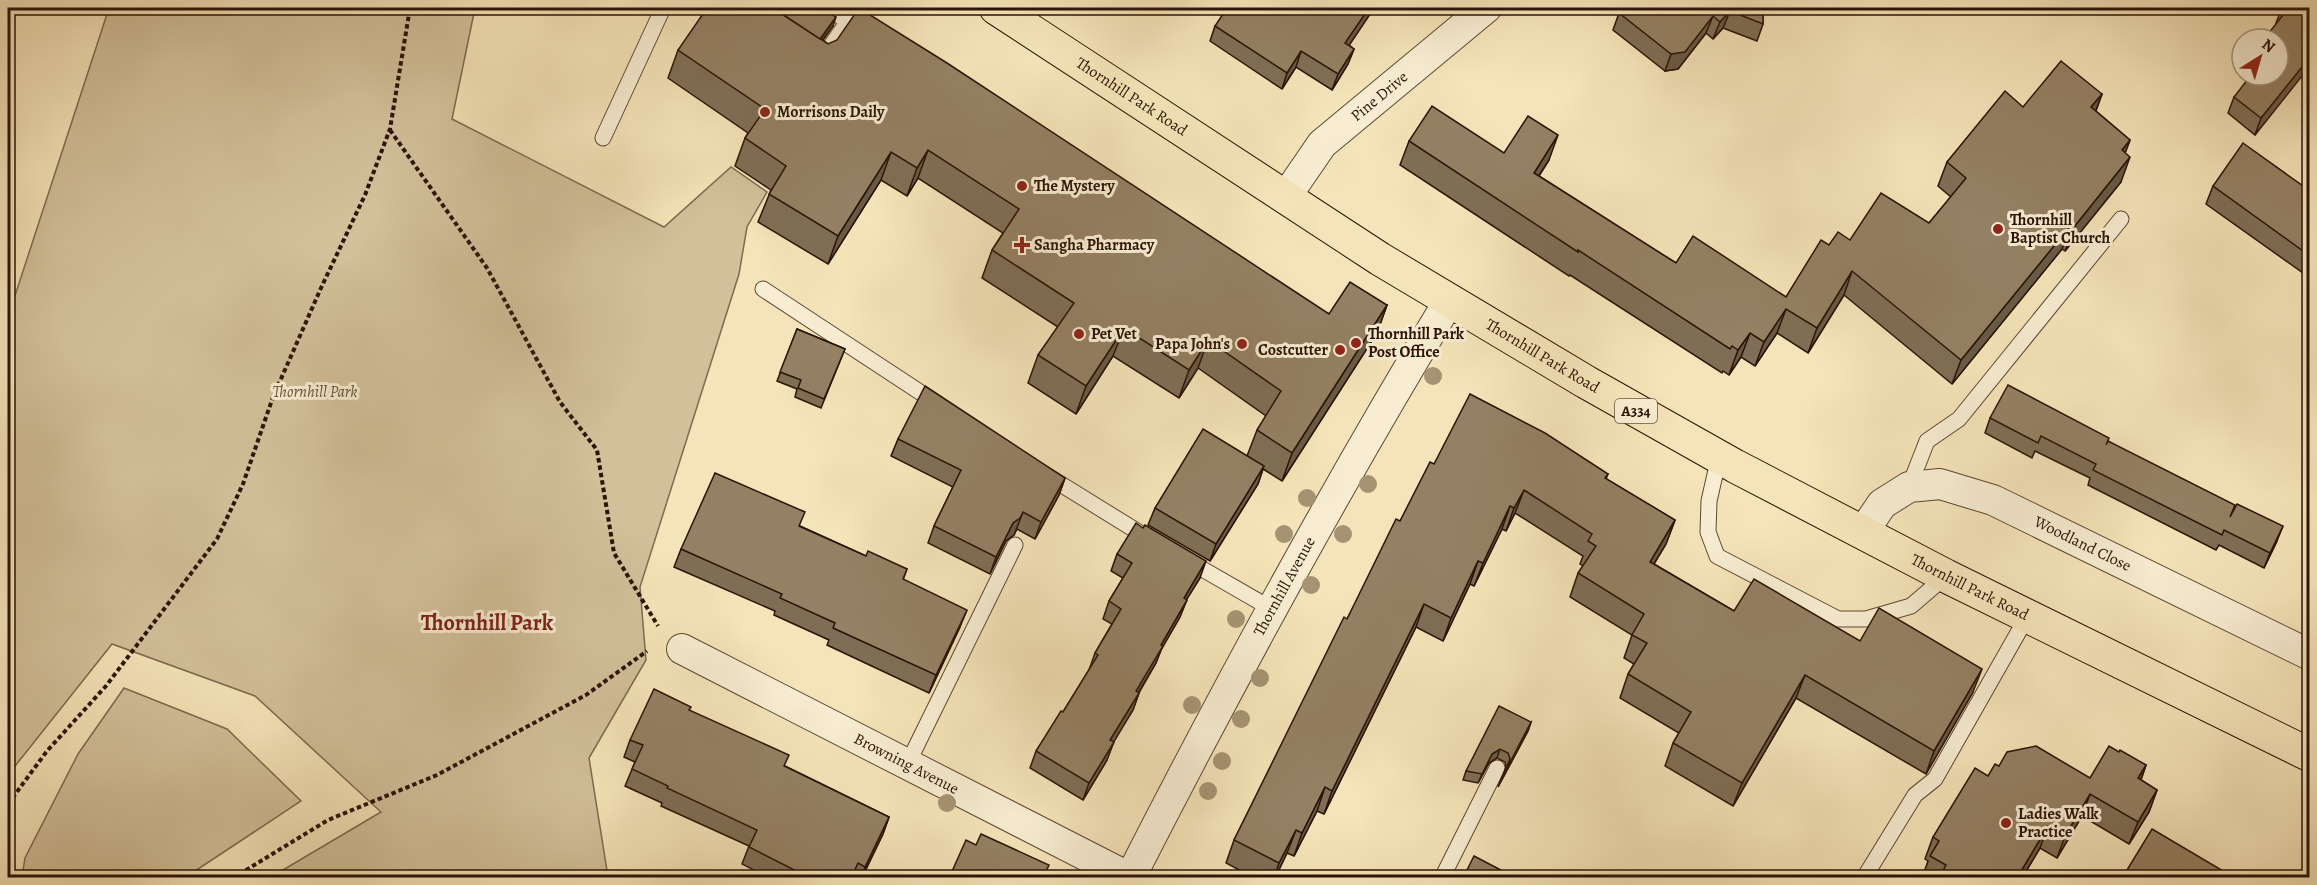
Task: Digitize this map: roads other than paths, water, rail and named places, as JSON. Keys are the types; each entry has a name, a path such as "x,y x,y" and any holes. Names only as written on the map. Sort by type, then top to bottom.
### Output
{"main road":[{"name":"Thornhill Park Road","path":"996,8 1285,198 1449,301 1586,382 1719,457 1946,576 2310,755"}],"street":[{"name":"Pine Drive","path":"1285,198 1322,144 1486,8"},
{"name":"Thornhill Avenue","path":"1130,878 1270,608 1449,301"},
{"name":"Woodland Close","path":"1863,532 1881,504 1909,487 1940,484 1993,500 2310,655"},
{"name":"Browning Avenue","path":"674,644 1130,878"}],"lane":[{"path":"603,138 663,8"},
{"path":"828,8 848,21"},
{"path":"810,56 819,62 857,8"},
{"path":"1909,487 1927,441 1959,419 2121,219"},
{"path":"763,289 952,413"},
{"path":"1719,457 1708,512 1708,532 1718,556 1838,619 1866,619 1911,606 1946,576"},
{"path":"1032,466 1270,608"},
{"path":"907,765 1015,545"},
{"path":"1864,878 1915,795 1935,778 2027,617"},
{"path":"1442,878 1497,768"}],"place":[{"name":"Morrisons Daily","path":"765,112"},
{"name":"The Mystery","path":"1022,186"},
{"name":"Thornhill Baptist Church","path":"1998,229"},
{"name":"Sangha Pharmacy","path":"1022,245"},
{"name":"Pet Vet","path":"1079,334"},
{"name":"Thornhill Park Post Office","path":"1356,343"},
{"name":"Papa John's","path":"1242,344"},
{"name":"Costcutter","path":"1340,350"},
{"name":"Ladies Walk Practice","path":"2006,823"}],"district":[{"name":"Thornhill Park","path":"487,623"}]}
